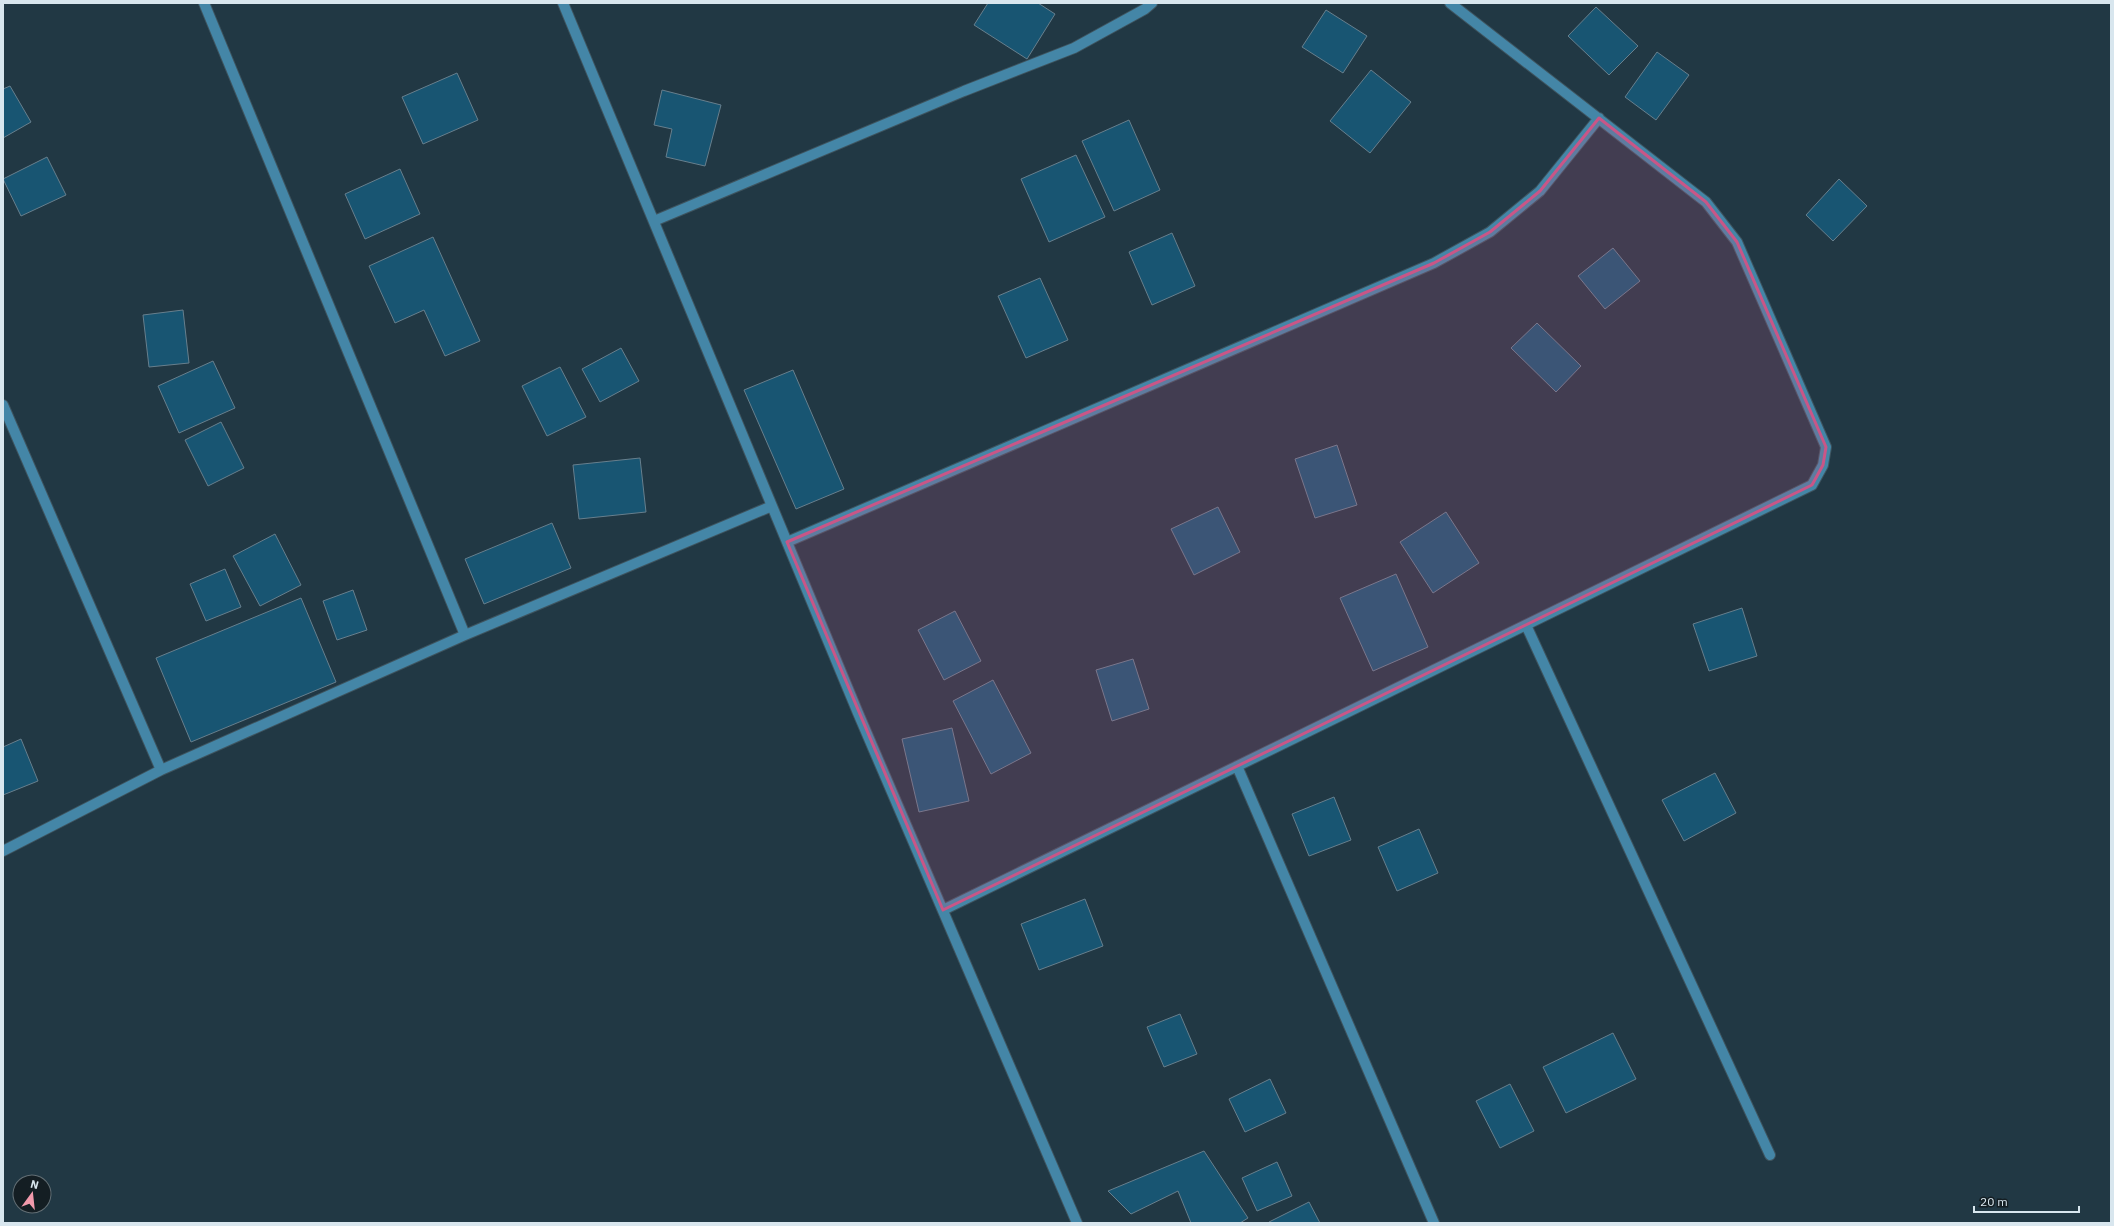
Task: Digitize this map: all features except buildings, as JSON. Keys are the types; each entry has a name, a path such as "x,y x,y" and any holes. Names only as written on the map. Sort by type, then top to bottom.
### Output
{"street":[{"path":"204,3 465,635"},
{"path":"563,3 787,542 1077,1223"},
{"path":"654,221 964,91 1074,48 1145,9 1152,3"},
{"path":"943,910 1812,485 1823,465 1826,447 1737,242 1706,202 1450,3"},
{"path":"787,542 1434,263 1490,232 1540,191 1599,118"},
{"path":"3,405 161,770"},
{"path":"3,851 161,770 465,635 772,506"},
{"path":"1526,625 1770,1155"},
{"path":"1237,766 1434,1223"}],"highlighted area":[{"path":"1599,118 1706,202 1737,242 1826,447 1823,465 1812,485 943,910 787,542 1434,263 1490,232 1540,191"}]}
